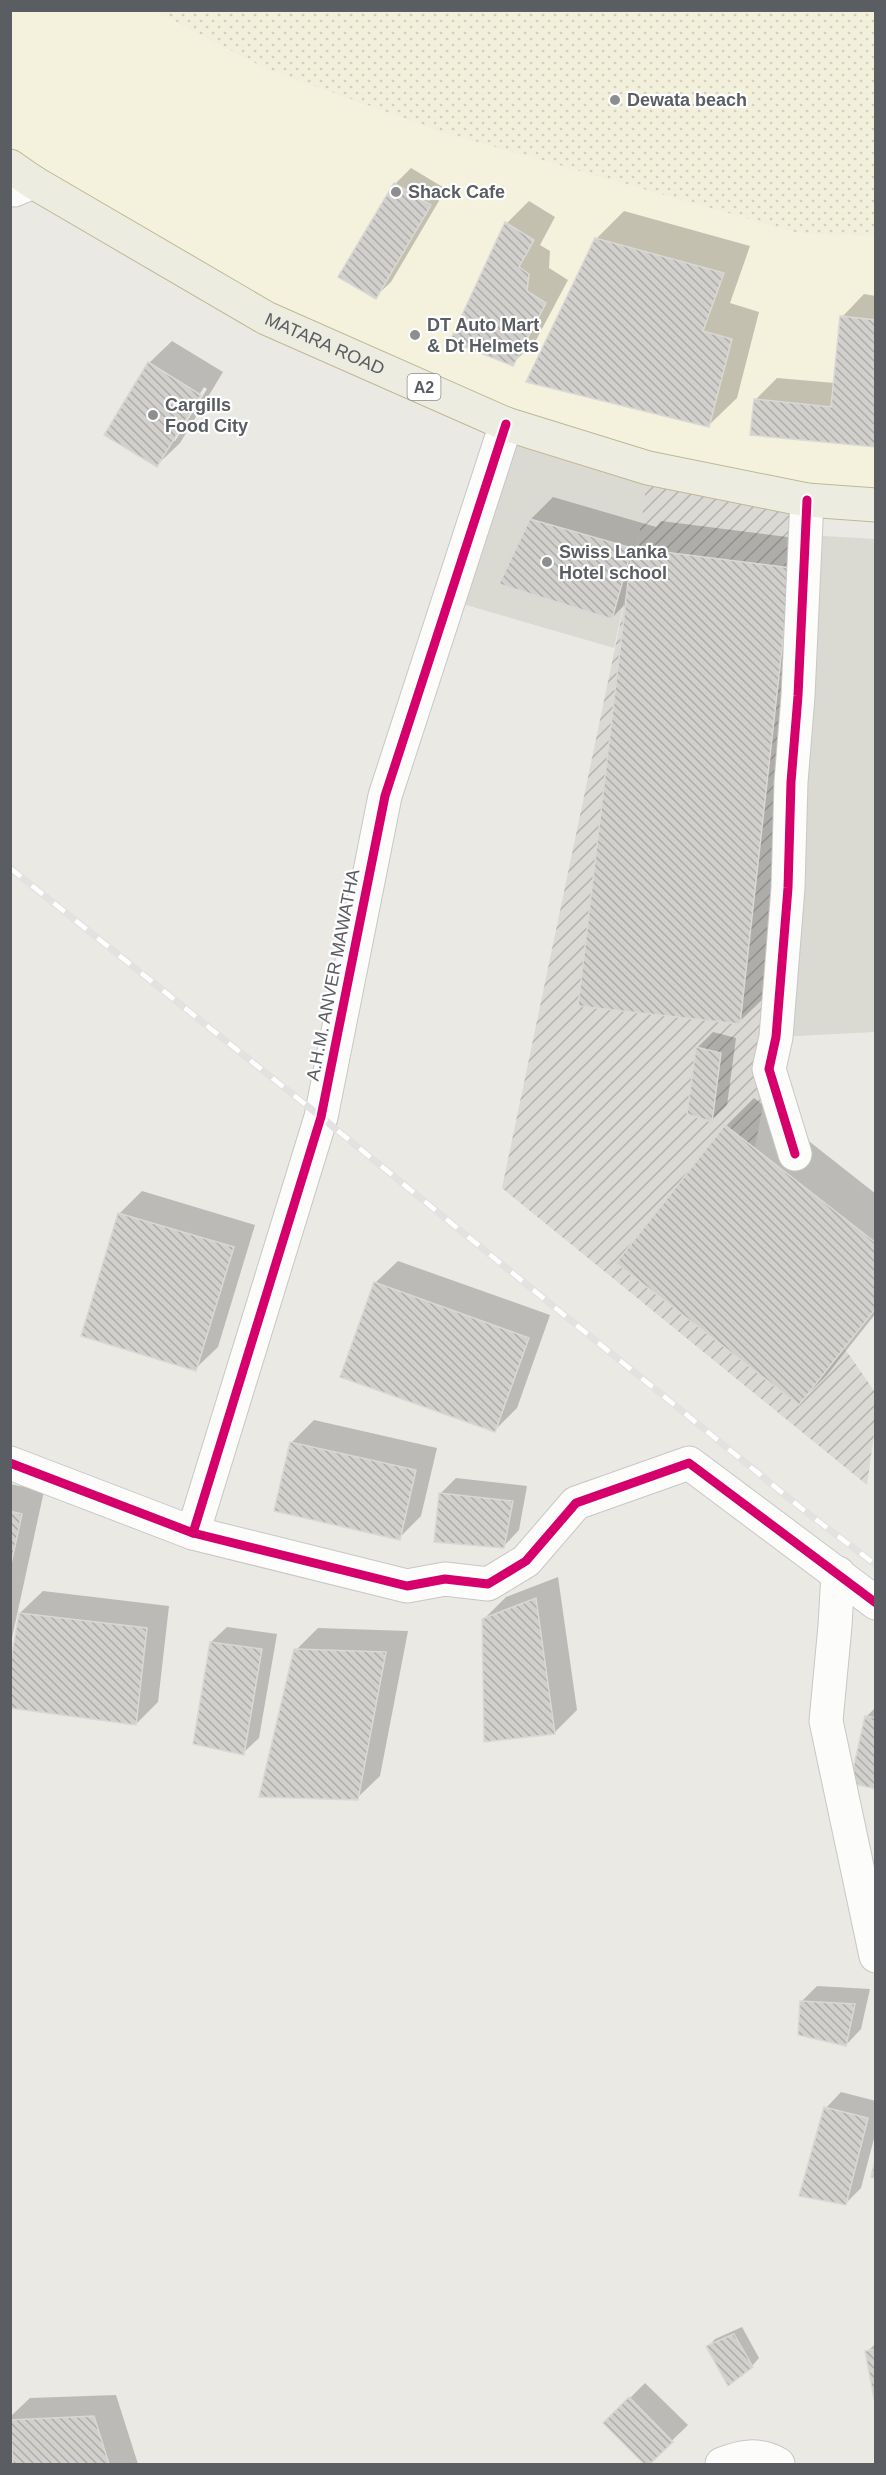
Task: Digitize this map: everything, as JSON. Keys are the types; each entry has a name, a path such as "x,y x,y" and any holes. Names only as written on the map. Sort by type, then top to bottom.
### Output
{"highway":[{"name":"MATARA ROAD","path":"18,179 266,318 506,424 648,468 807,500 876,505"}],"street":[{"name":"A.H.M. ANVER MAWATHA","path":"193,1533 321,1117 385,796 506,424"},
{"path":"795,1154 769,1069 776,1037 788,888 791,782 798,696 807,500"},
{"path":"10,1463 193,1533 407,1586 445,1580 488,1584 526,1561 576,1503 688,1463 876,1603"},
{"path":"838,1573 836,1626 826,1721 876,1956"},
{"path":"722,2464 741,2457 768,2459 778,2464"}],"shaded area":[{"path":"11,11 156,11 265,68 443,132 799,233 875,236 875,496 648,468 266,318 11,166"},
{"name":"Swiss Lanka Hotel school","path":"506,424 648,468 641,524 614,648 449,600"},
{"path":"648,468 807,500 776,1037 744,1204 875,1392 875,1427 867,1485 502,1188 641,524"},
{"path":"807,535 875,539 875,1032 776,1037"}],"sand":[{"name":"Dewata beach","path":"156,11 875,11 875,236 799,233 443,132 265,68"}],"building":[{"path":"394,183 431,205 376,299 338,277"},
{"path":"505,222 534,240 519,267 529,274 527,291 546,303 513,366 450,341"},
{"path":"595,238 724,273 703,331 732,339 709,427 526,382"},
{"path":"840,316 876,320 876,447 750,435 754,399 831,407"},
{"name":"Cargills Food City","path":"148,362 201,395 157,467 104,435"},
{"path":"530,519 632,548 612,619 499,584"},
{"path":"632,548 791,568 740,1024 578,1006"},
{"path":"696,1047 721,1053 712,1122 687,1114"},
{"path":"725,1125 876,1243 876,1308 799,1405 616,1263"},
{"path":"118,1213 234,1247 196,1371 81,1336"},
{"path":"374,1282 529,1338 495,1432 340,1377"},
{"path":"290,1442 416,1470 400,1540 274,1511"},
{"path":"439,1493 513,1501 504,1548 434,1542"},
{"path":"10,1511 22,1514 10,1569"},
{"path":"536,1598 555,1734 484,1742 482,1619"},
{"path":"19,1613 147,1628 136,1725 10,1708 10,1665"},
{"path":"210,1642 262,1649 244,1755 193,1744"},
{"path":"294,1649 386,1652 358,1800 259,1797"},
{"path":"865,1716 876,1718 876,1789 850,1783"},
{"path":"800,2001 855,2004 846,2046 798,2035"},
{"path":"824,2107 868,2118 846,2205 799,2196"},
{"path":"876,2156 876,2178 871,2177"},
{"path":"734,2334 753,2367 728,2386 706,2346"},
{"path":"876,2349 876,2409 865,2351"},
{"path":"629,2397 673,2442 650,2464 644,2464 603,2423"},
{"path":"94,2416 109,2464 13,2464 10,2420"}],"railway":[{"path":"10,868 321,1117 801,1508 876,1565"}],"cycle path":[{"path":"193,1533 321,1117 385,796 506,424"},
{"path":"795,1154 769,1069 776,1037 788,888 791,782 798,696 807,500"},
{"path":"10,1463 193,1533 407,1586 445,1579 488,1584 526,1561 576,1503 689,1463 876,1603"}],"place":[{"name":"Dewata beach","path":"615,100"},
{"name":"Shack Cafe","path":"396,192"},
{"name":"DT Auto Mart & Dt Helmets","path":"415,335"},
{"name":"Cargills Food City","path":"153,415"},
{"name":"Swiss Lanka Hotel school","path":"547,562"}]}
